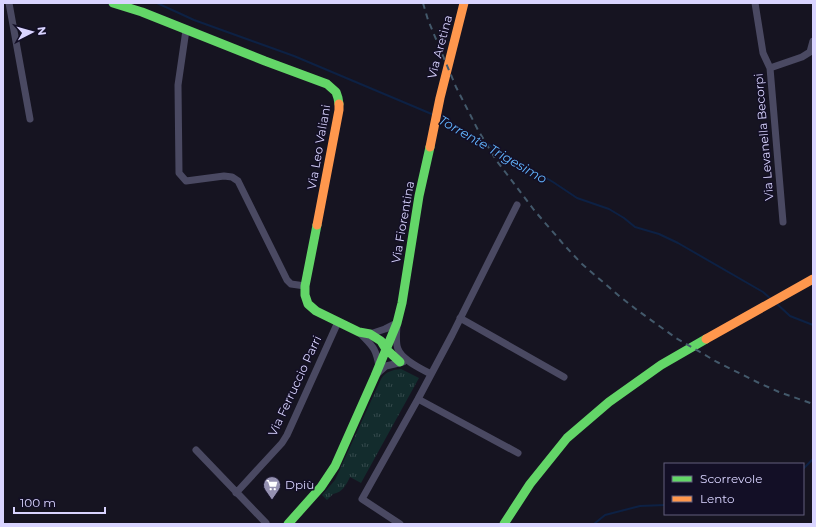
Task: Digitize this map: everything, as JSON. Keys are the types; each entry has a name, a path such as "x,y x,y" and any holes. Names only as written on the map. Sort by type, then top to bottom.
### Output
{"street":[{"path":"9,3 30,119"},
{"name":"Via Leo Valiani","path":"112,3 142,12 327,84 332,88 338,96 339,110 305,286 305,295 308,304 316,310 359,332 370,334 397,324"},
{"name":"Via Aretina","path":"440,98 464,3"},
{"name":"Via Levanella Becorpi","path":"755,3 763,53 770,68 783,222"},
{"path":"186,30 178,86 179,173 186,181 224,176 232,177 238,181 287,280 291,284 305,286"},
{"path":"770,68 802,58 810,52 813,41"},
{"name":"Via Fiorentina","path":"288,524 321,487 335,466 397,324 402,303 419,196 440,98"},
{"path":"400,524 362,499 418,399 518,205"},
{"path":"504,524 530,484 567,438 609,402 661,365 813,279"},
{"path":"460,318 564,377"},
{"name":"Via Ferruccio Parri","path":"236,493 282,443 287,435 338,322"},
{"path":"397,324 398,350 405,362"},
{"path":"359,332 373,346 377,357 377,372"},
{"path":"370,334 381,341 386,349 405,362 431,374"},
{"path":"373,346 398,350"},
{"path":"377,372 386,366 405,362"},
{"path":"418,399 518,453"},
{"path":"196,450 266,523"}],"green space":[{"path":"401,369 419,378 361,483 350,477 342,490 333,494 327,500 322,495 335,480 381,379 392,370"}],"waterway":[{"name":"Torrente Trigesimo","path":"157,3 194,20 294,56 434,115"},
{"name":"Torrente Trigesimo","path":"440,117 553,182 577,198 609,209 635,227 659,234 678,243 763,292 771,299"},
{"name":"Torrente Trigesimo","path":"776,303 790,316 813,325"},
{"path":"804,468 813,459"},
{"path":"594,524 605,515 640,506 664,505"}],"railway":[{"path":"423,3 428,20 456,87 478,130 496,160 534,210 582,264 637,310 676,338 717,362 757,382 779,392 813,404"}],"traffic: fast":[{"path":"113,3 142,12 327,84 336,92 339,104"},
{"path":"288,524 321,487 335,466 397,323 402,303 419,196 430,147"},
{"path":"317,225 305,286 305,295 308,304 316,311 359,332 370,334 381,341 386,349 400,362"},
{"path":"504,524 530,484 567,438 609,402 661,365 706,339"}],"traffic: slow":[{"path":"430,147 440,98 464,3"},
{"path":"317,225 339,104"},
{"path":"706,339 813,279"}],"place":[{"name":"Dpiù","path":"272,500"}]}
